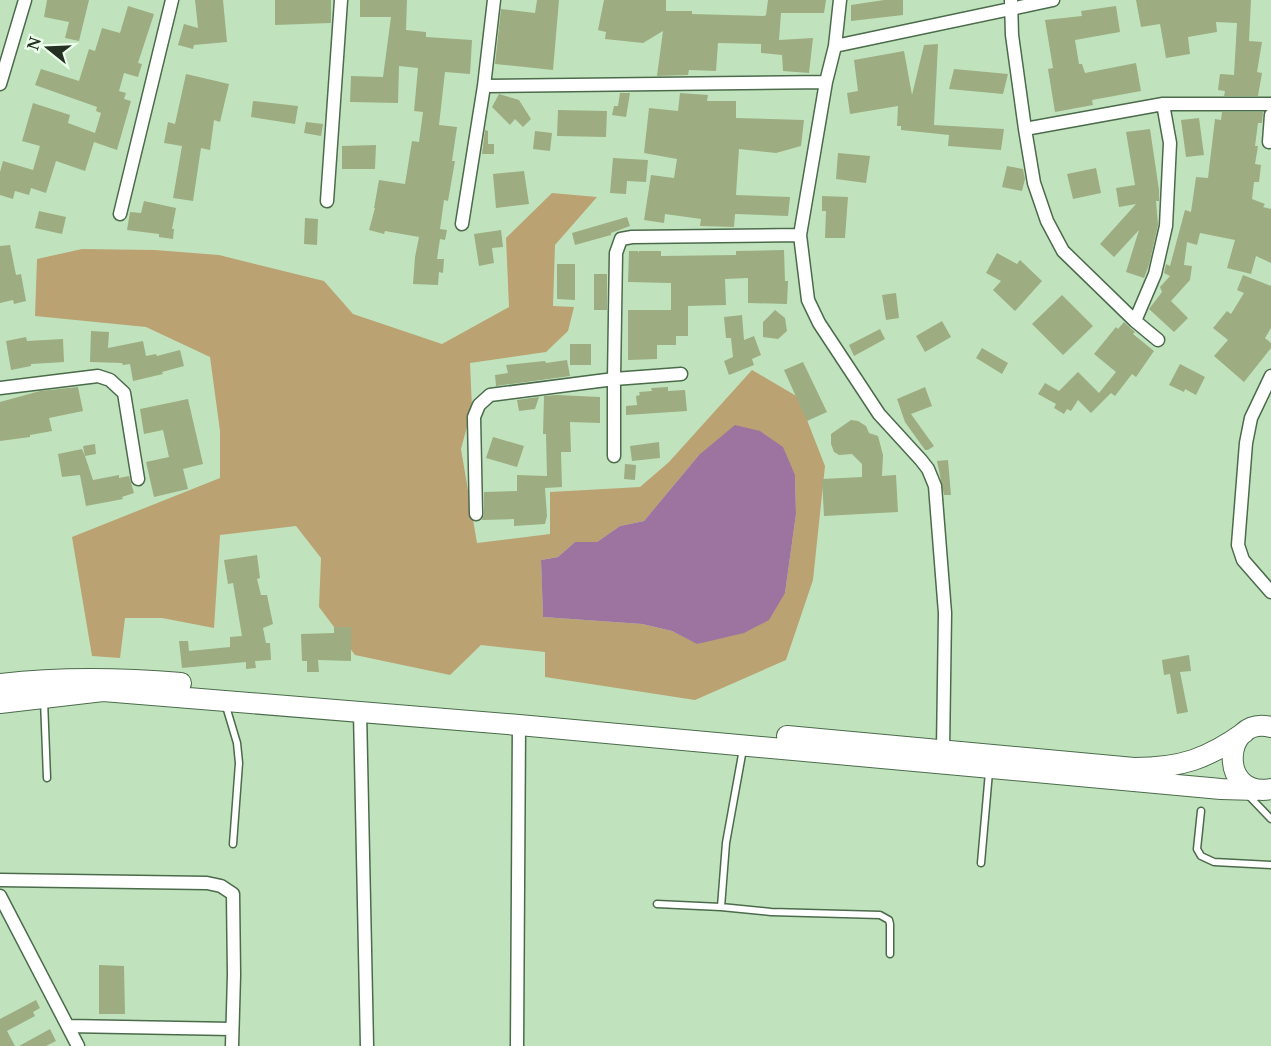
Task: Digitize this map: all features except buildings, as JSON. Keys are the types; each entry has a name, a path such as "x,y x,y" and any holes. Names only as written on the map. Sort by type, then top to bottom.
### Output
{"main road":[{"path":"0,684 126,678 1134,768 1162,768 1202,758 1220,750 1261,725"},
{"path":"0,703 103,691 360,711 1256,790"},
{"path":"1256,790 1245,785 1237,776 1232,765 1232,752 1237,741 1261,725"}],"street":[{"path":"0,84 25,0"},
{"path":"120,214 172,0"},
{"path":"327,201 341,0"},
{"path":"462,224 484,86 494,0"},
{"path":"840,0 835,46 826,82 800,235 808,300 819,323 879,414 921,460 928,469 935,486 945,613 943,750"},
{"path":"835,46 1011,4 1053,0"},
{"path":"1011,4 1025,129 1034,183 1047,221 1064,251 1135,321 1158,340"},
{"path":"484,86 826,82"},
{"path":"1025,129 1163,104 1271,104"},
{"path":"1135,321 1155,274 1166,226 1170,142 1163,104"},
{"path":"1269,142 1271,115"},
{"path":"614,456 616,253 621,239 800,235"},
{"path":"476,514 474,417 479,405 490,395 614,379 681,374"},
{"path":"0,388 98,376 110,380 124,393 138,479"},
{"path":"1271,376 1251,418 1246,443 1238,545 1243,560 1271,592"},
{"path":"360,711 368,1046"},
{"path":"517,1046 519,725"},
{"path":"0,880 207,883 221,886 233,894 232,1046"},
{"path":"0,896 78,1046"},
{"path":"68,1026 232,1029"}],"lane":[{"path":"44,697 46,778"},
{"path":"225,700 237,743 239,762 233,844"},
{"path":"722,907 726,843 744,746"},
{"path":"981,863 989,768"},
{"path":"1256,790 1271,819"},
{"path":"1201,811 1197,849 1201,856 1214,862 1271,865"},
{"path":"657,904 771,912 880,915 889,920 890,954"}],"shaded area":[{"path":"552,193 597,197 555,245 553,306 574,307 568,331 546,352 470,363 472,408 461,449 477,543 550,534 550,492 640,487 669,462 752,370 798,397 825,466 813,580 786,660 695,700 545,677 545,652 481,645 450,675 355,655 319,607 321,558 296,526 220,535 214,628 162,618 125,618 120,658 92,656 72,537 220,478 220,431 210,357 146,327 35,316 37,259 82,249 155,250 219,255 324,281 353,314 442,344 509,307 506,238","holes":["699,455 795,475 796,514 785,593 698,644 672,631 642,624 543,617 541,560 558,557 575,542 597,542 620,526 644,521"]},
{"path":"735,425 760,431 783,447 795,475 796,514 785,593 769,620 744,633 697,644 672,631 642,624 543,617 541,560 558,557 575,542 597,542 620,526 644,521 699,455"}]}
